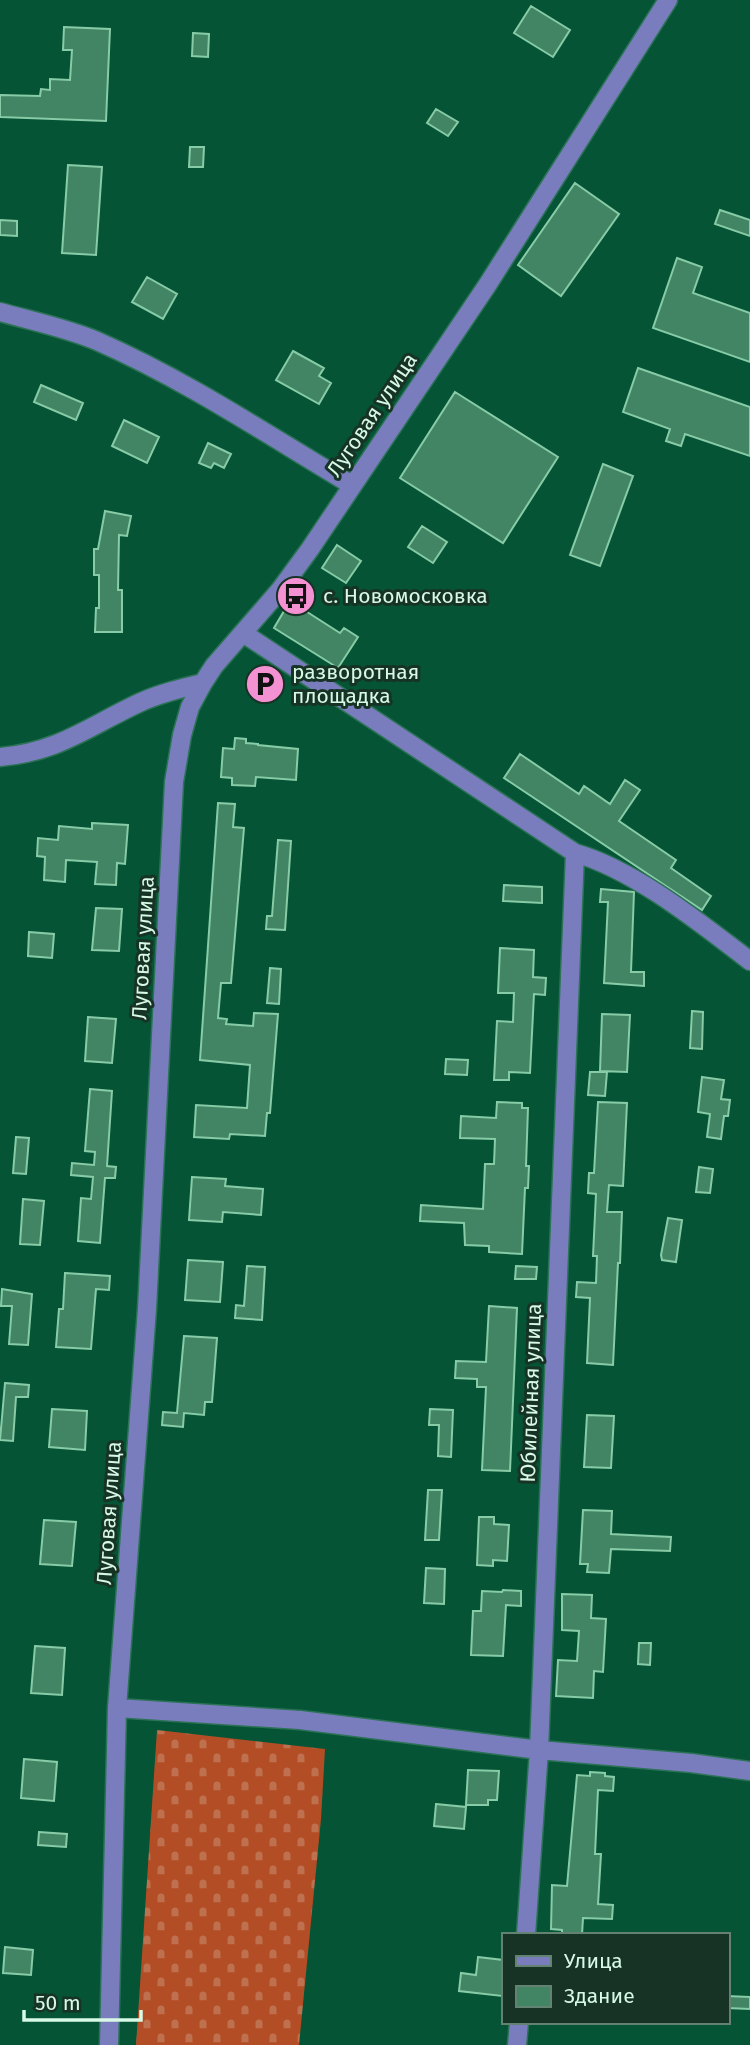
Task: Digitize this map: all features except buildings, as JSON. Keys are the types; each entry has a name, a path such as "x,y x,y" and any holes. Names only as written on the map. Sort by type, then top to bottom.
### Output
{"street":[{"name":"Луговая улица","path":"109,2045 117,1708 147,1308 174,782 190,707 214,666 280,590 488,284 668,0"},
{"path":"0,312 94,340 134,359 202,395 352,485"},
{"path":"243,633 575,853 595,859 635,881 693,918 750,961"},
{"path":"0,757 23,755 66,742 140,703 177,688 203,683"},
{"name":"Юбилейная улица","path":"526,1933 539,1750 575,853"},
{"path":"117,1708 300,1720 539,1750 691,1763 750,1771"},
{"path":"517,2045 519,2024"}],"green space":[{"path":"157,1730 325,1749 321,1819 299,2045 136,2045"}],"place":[{"name":"с. Новомосковка","path":"296,596"},
{"name":"разворотная площадка","path":"265,684"}]}
